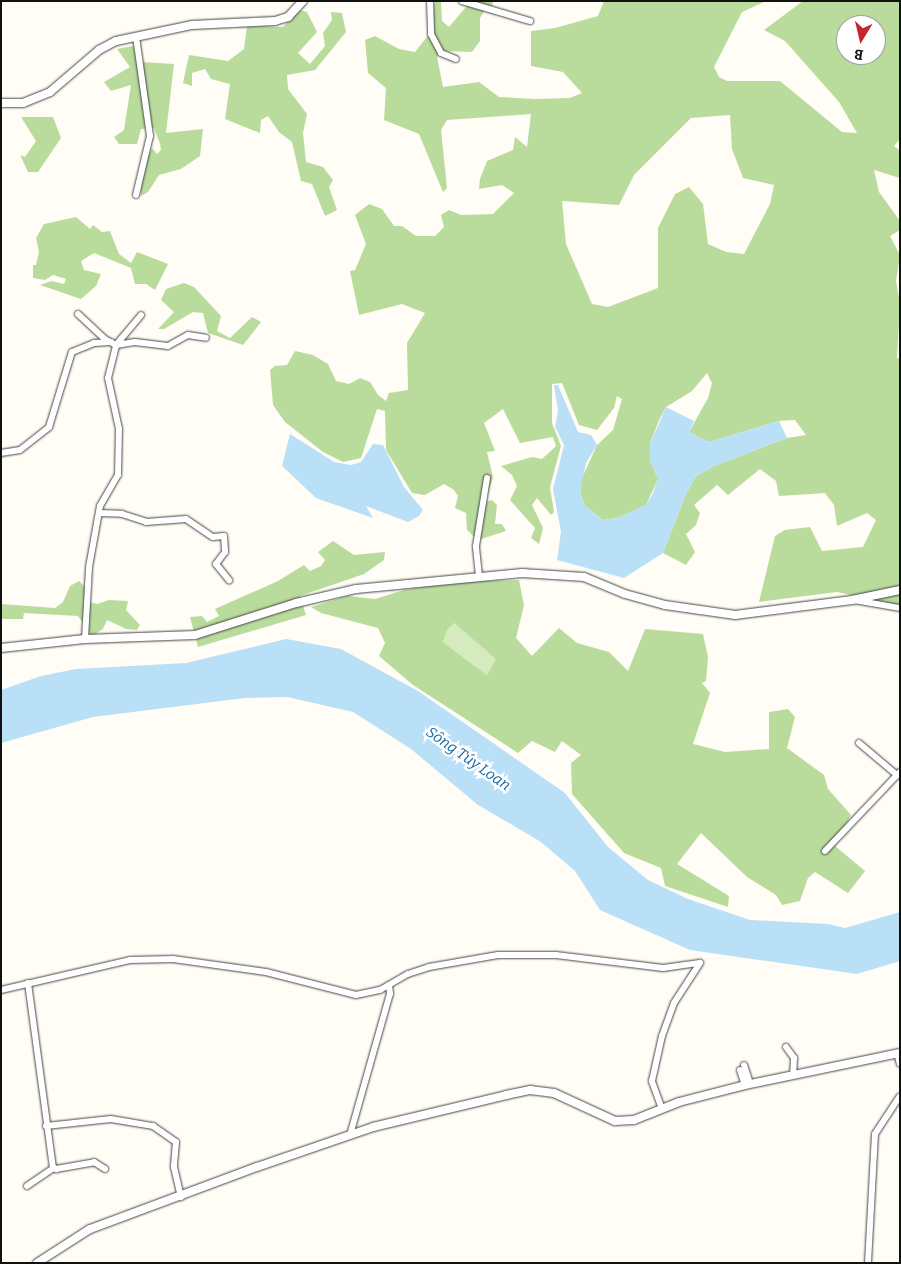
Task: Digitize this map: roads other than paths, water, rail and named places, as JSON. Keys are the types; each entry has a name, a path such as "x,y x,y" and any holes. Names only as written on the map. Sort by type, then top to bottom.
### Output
{"street":[{"path":"1,103 23,103 41,97 58,87 99,50 136,36 192,24 275,21 288,17 302,1"},
{"path":"430,1 431,34 441,53 456,58"},
{"path":"462,1 530,21"},
{"path":"136,36 150,136 136,195"},
{"path":"78,314 114,343"},
{"path":"85,639 89,567 99,513 102,500 118,475 119,429 108,378 114,343 141,315"},
{"path":"1,453 20,450 49,427 72,352 94,343 135,342 168,346 188,335 206,338"},
{"path":"479,576 476,546 487,478"},
{"path":"99,513 122,514 146,522 186,520 213,537 224,536 225,552 216,564 229,580"},
{"path":"1,648 85,639 195,635 296,603 356,589 522,573 584,577 625,594 665,605 735,615 852,600 900,590"},
{"path":"852,600 900,608"},
{"path":"825,851 898,774 859,742"},
{"path":"1,990 106,963 173,959 266,972 356,995 389,985 408,974 429,967 498,955 556,956 663,968 700,963 674,1003 662,1036 652,1081 662,1109"},
{"path":"28,983 45,1098 46,1126 54,1168"},
{"path":"350,1135 386,1008 389,985"},
{"path":"786,1047 794,1058 793,1075"},
{"path":"37,1263 90,1229 350,1135 530,1090 554,1092 615,1121 634,1120 662,1109 748,1084 843,1064 898,1053 900,1064"},
{"path":"843,1064 845,1073"},
{"path":"742,1068 748,1084"},
{"path":"868,1263 874,1134 900,1096"},
{"path":"46,1126 112,1119 152,1126 176,1142 174,1167 181,1197"},
{"path":"27,1186 54,1168 94,1162 105,1169"}],"water":[{"path":"554,385 558,385 578,432 591,435 597,445 586,463 580,492 585,506 603,520 618,518 646,505 652,495 658,479 650,460 650,444 666,407 694,421 689,432 709,442 779,421 787,438 714,466 696,476 686,494 663,553 624,578 557,560 561,532 553,489 564,445 555,427 558,411"},
{"path":"290,434 334,462 351,465 361,462 373,444 383,445 404,487 423,510 419,516 408,522 366,506 373,518 316,498 282,466"},
{"name":"Sông Túy Loan","path":"286,639 341,649 418,691 565,793 608,847 648,880 688,899 750,920 828,924 845,928 900,912 900,961 857,974 690,950 600,910 575,871 541,842 478,805 411,749 353,712 287,697 245,698 93,717 1,743 1,690 41,676 76,669 186,663"}]}
